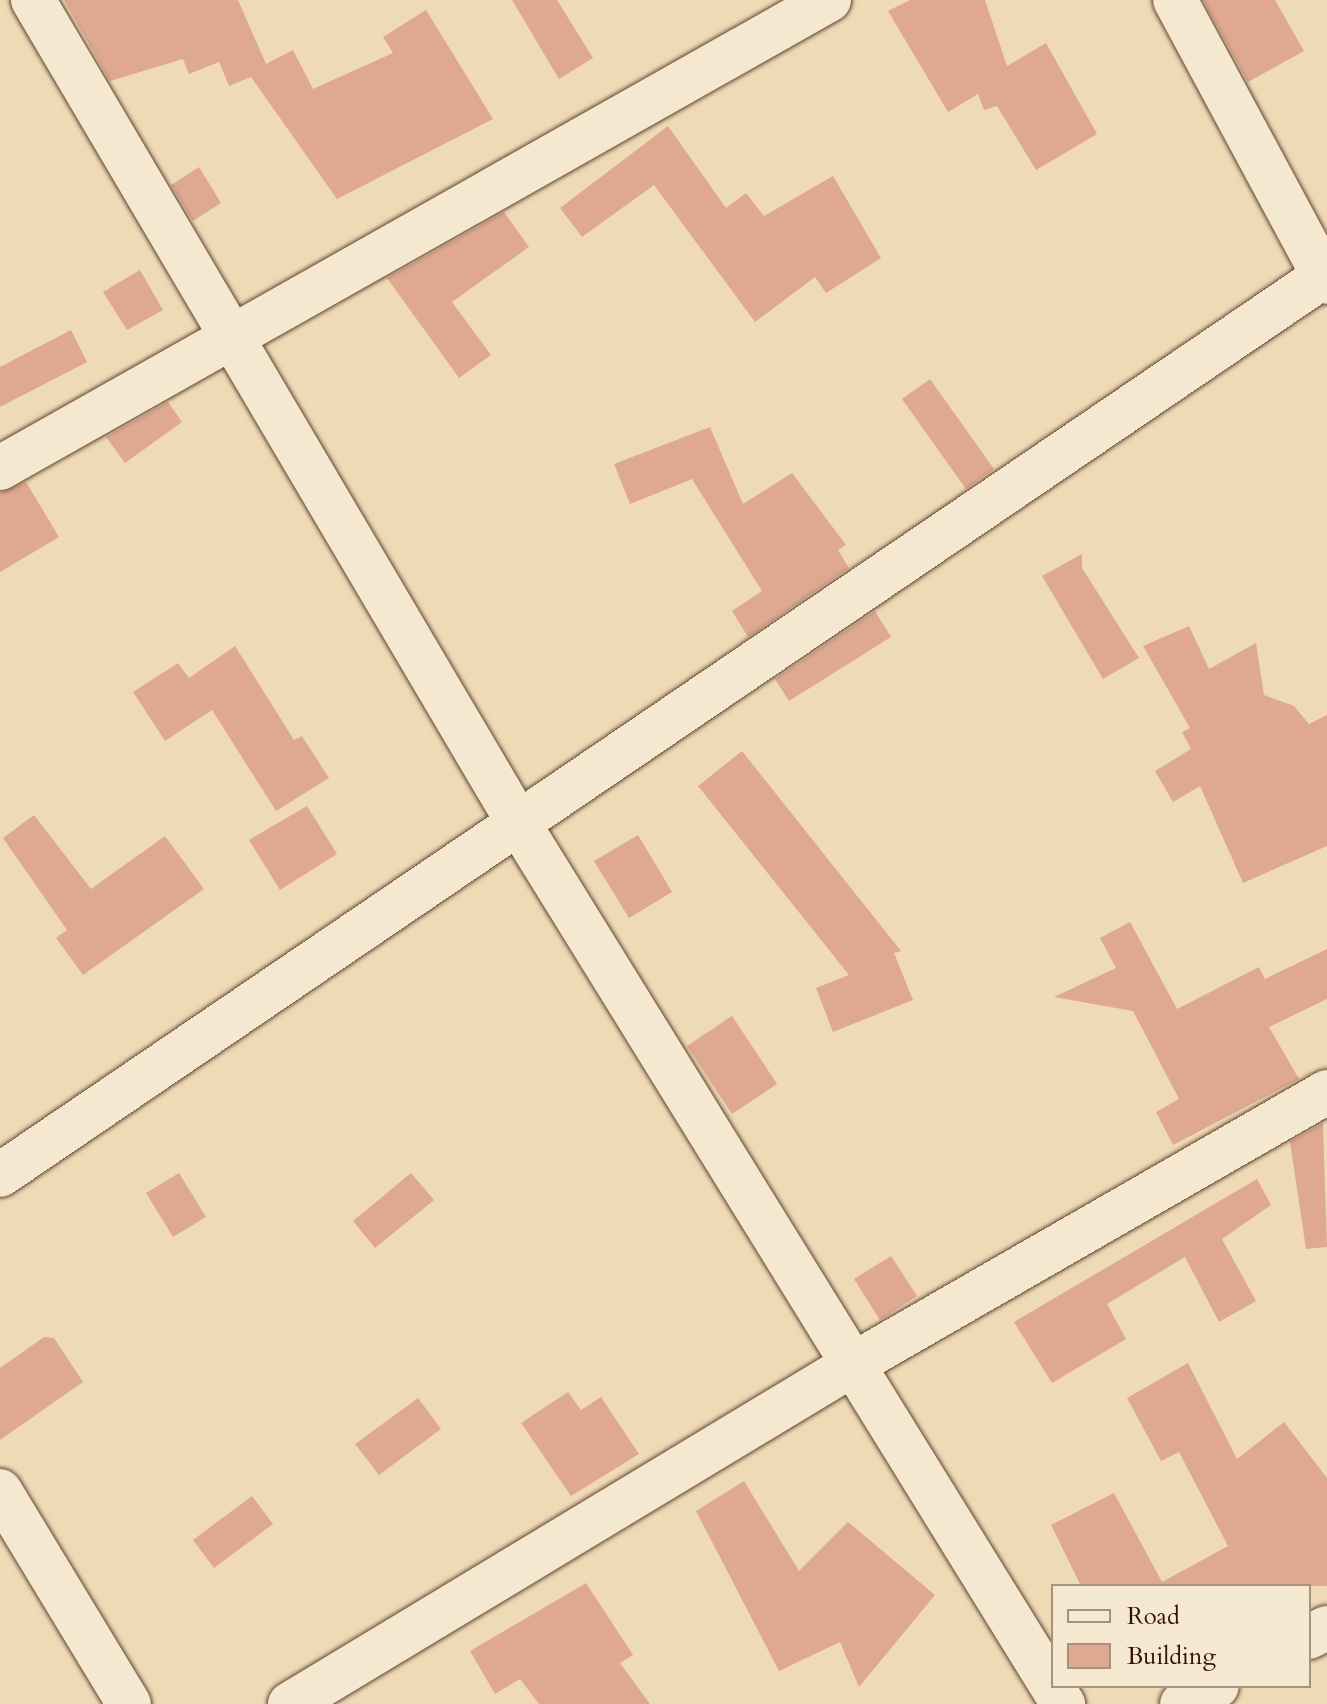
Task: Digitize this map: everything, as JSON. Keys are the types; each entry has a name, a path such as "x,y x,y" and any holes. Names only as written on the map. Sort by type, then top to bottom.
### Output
{"street":[{"path":"33,0 519,824 1051,1685"},
{"path":"0,468 829,0"},
{"path":"0,1175 1326,277 1175,0"},
{"path":"290,1704 852,1365 1327,1092"},
{"path":"0,1491 129,1704"},
{"path":"1182,1704 1213,1688"}],"building":[{"path":"64,0 238,0 266,64 293,50 313,89 393,53 383,37 426,10 493,119 337,199 251,77 229,86 219,62 189,74 183,59 110,81"},
{"path":"512,0 557,0 593,58 559,79"},
{"path":"910,0 985,0 1007,66 1046,43 1097,134 1036,170 997,106 984,110 978,94 948,112 888,11"},
{"path":"1203,0 1275,0 1304,51 1248,82"},
{"path":"668,126 726,208 746,193 764,216 833,176 881,258 826,293 815,277 755,322 654,185 582,237 560,208"},
{"path":"199,167 221,203 193,221 171,185"},
{"path":"504,212 529,247 452,302 491,355 459,378 387,278"},
{"path":"140,270 163,310 127,330 103,292"},
{"path":"71,330 87,362 0,407 0,367"},
{"path":"930,379 994,469 966,489 902,399"},
{"path":"168,402 182,422 125,463 106,437"},
{"path":"710,427 743,504 792,473 846,545 838,550 849,568 748,637 732,611 762,591 692,479 630,504 614,464"},
{"path":"26,482 59,537 0,572 0,493"},
{"path":"1082,554 1082,568 1139,658 1103,679 1042,576"},
{"path":"875,611 891,637 789,701 775,679"},
{"path":"1189,626 1209,669 1256,643 1264,695 1294,706 1309,724 1327,715 1327,846 1243,883 1200,786 1173,802 1155,771 1191,749 1182,732 1190,728 1143,646"},
{"path":"235,646 294,740 302,736 329,778 276,811 212,710 165,741 133,692 178,663 189,678"},
{"path":"742,751 901,951 894,953 913,1000 833,1032 816,988 849,975 698,786"},
{"path":"307,806 337,854 280,890 249,840"},
{"path":"34,815 91,889 165,836 204,889 83,975 56,938 67,930 3,838"},
{"path":"638,835 672,892 629,918 594,861"},
{"path":"1130,922 1177,1009 1259,967 1265,979 1327,949 1327,999 1269,1027 1299,1079 1173,1145 1156,1112 1179,1099 1133,1011 1054,997 1116,968 1100,938"},
{"path":"732,1016 777,1084 732,1114 687,1046"},
{"path":"1323,1123 1327,1247 1306,1249 1290,1142"},
{"path":"179,1173 206,1217 173,1237 146,1193"},
{"path":"411,1173 434,1200 375,1248 353,1221"},
{"path":"1257,1179 1271,1205 1222,1239 1256,1301 1219,1322 1185,1257 1107,1304 1126,1339 1052,1383 1014,1322"},
{"path":"891,1256 917,1296 880,1320 854,1279"},
{"path":"44,1337 54,1338 83,1382 0,1440 0,1368"},
{"path":"1188,1363 1237,1459 1284,1422 1327,1478 1327,1586 1080,1584 1051,1525 1114,1493 1162,1582 1228,1546 1179,1452 1161,1461 1127,1398"},
{"path":"568,1392 581,1410 601,1397 639,1454 571,1496 521,1423"},
{"path":"418,1398 441,1429 379,1475 355,1444"},
{"path":"744,1481 799,1571 848,1522 935,1595 859,1687 840,1642 779,1671 696,1511"},
{"path":"252,1496 273,1524 214,1568 193,1540"},
{"path":"586,1583 633,1655 620,1663 650,1704 539,1704 520,1679 495,1694 470,1651"}]}
